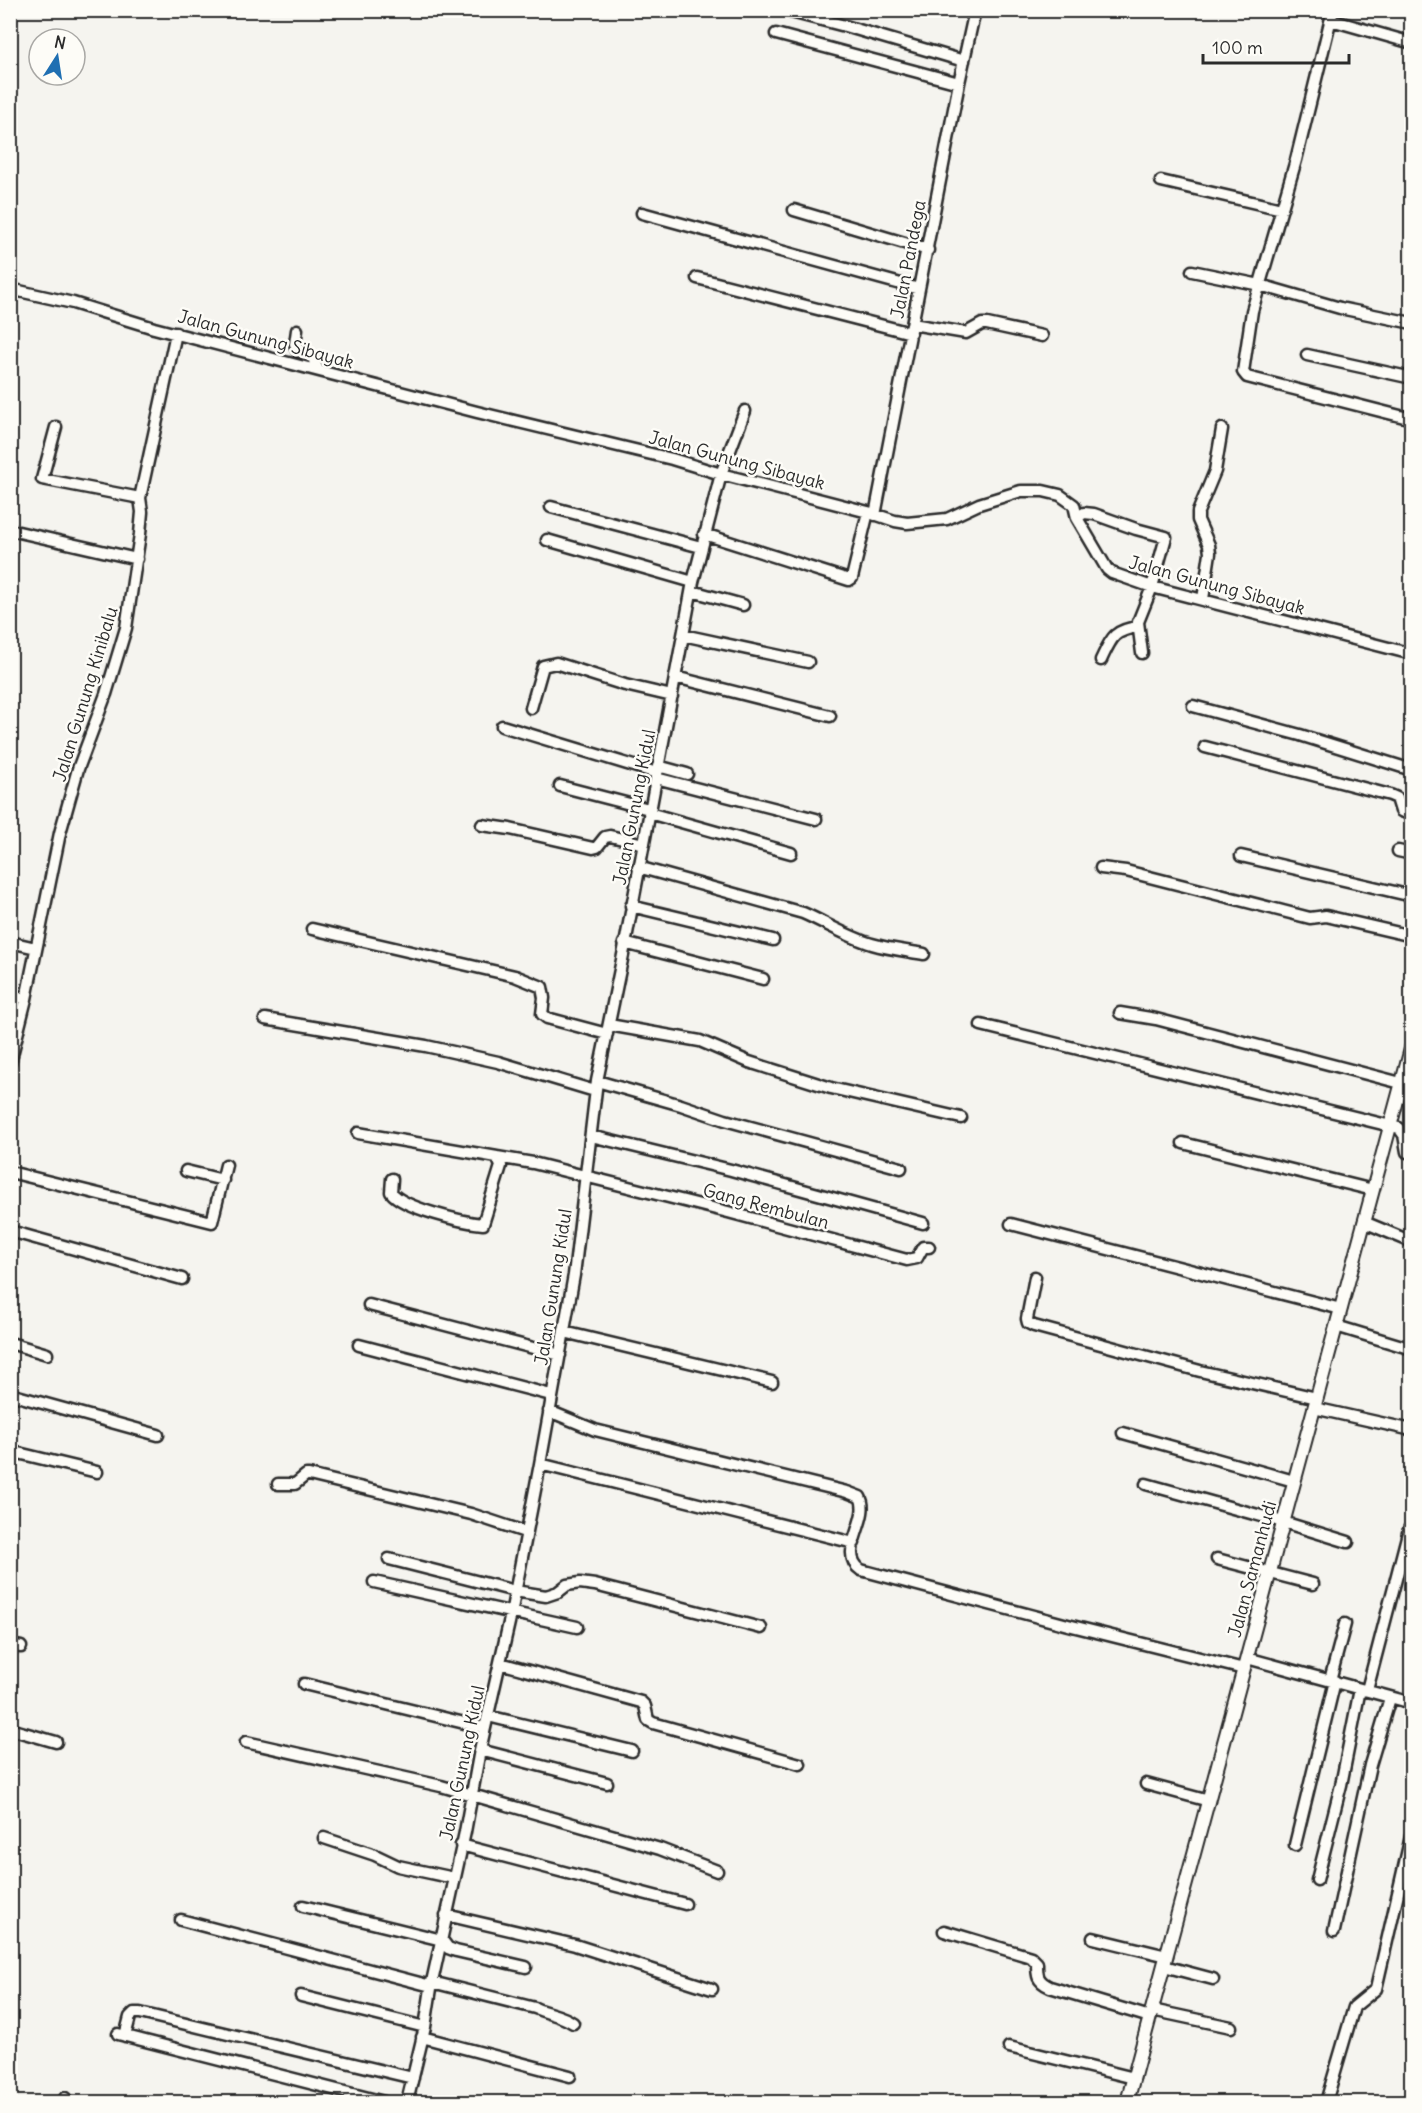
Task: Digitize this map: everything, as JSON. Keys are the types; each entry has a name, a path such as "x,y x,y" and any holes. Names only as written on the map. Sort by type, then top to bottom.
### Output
{"street":[{"path":"783,10 964,61"},
{"name":"Jalan Pandega","path":"704,534 849,580 852,578 872,514 928,250 975,10"},
{"path":"1412,43 1332,15 1296,160 1250,324 1243,366 1244,376 1412,419"},
{"path":"776,34 959,83"},
{"path":"1161,181 1282,209"},
{"path":"794,210 928,250"},
{"path":"642,213 919,289"},
{"path":"1192,271 1260,285 1340,308 1412,323"},
{"path":"697,278 912,328 966,333 982,324 987,324 1042,336"},
{"name":"Jalan Gunung Sibayak","path":"10,289 73,303 176,333 477,412 672,459 908,523 947,519 979,504 1021,491 1043,491 1060,495 1074,505 1077,518 1107,569 1122,577 1412,654"},
{"path":"297,330 295,344 297,350 314,358 318,370"},
{"name":"Jalan Gunung Kinibalu","path":"10,1063 15,1029 26,999 60,833 80,763 106,694 126,628 141,523 140,498 176,333"},
{"path":"1307,355 1412,378"},
{"name":"Jalan Gunung Kidul","path":"407,2103 424,2032 446,1915 511,1614 525,1532 540,1464 574,1275 596,1086 692,587 721,474 745,411"},
{"path":"56,427 42,479 140,498"},
{"path":"1203,599 1210,553 1198,520 1198,512 1215,471 1222,429"},
{"path":"550,507 701,548"},
{"path":"1077,518 1084,513 1094,514 1136,529 1165,535 1166,541 1138,627 1142,637 1143,653"},
{"path":"10,530 137,559"},
{"path":"547,540 743,605"},
{"path":"1101,660 1111,638 1122,631 1138,627"},
{"path":"683,635 808,662"},
{"path":"531,708 543,666 551,663 672,696"},
{"path":"675,677 830,716"},
{"path":"1193,706 1300,735 1412,770"},
{"path":"502,726 816,819"},
{"path":"1205,747 1390,795 1399,800 1401,811 1412,815"},
{"path":"657,772 687,774"},
{"path":"560,786 791,853"},
{"path":"482,825 497,826 593,848 605,837 610,836 644,844"},
{"path":"1398,851 1412,854"},
{"path":"1241,856 1412,896"},
{"path":"638,867 803,913 873,945 924,954"},
{"path":"1101,868 1126,871 1310,918 1326,916 1412,936"},
{"path":"631,906 773,940"},
{"path":"312,929 515,976 535,983 542,987 544,998 542,1014 547,1018 608,1030 700,1041 749,1062 831,1088 961,1118"},
{"path":"10,942 36,948"},
{"path":"624,943 763,979"},
{"path":"10,995 26,999"},
{"path":"1120,1012 1156,1018 1405,1079"},
{"path":"265,1018 426,1046 498,1062 901,1168"},
{"path":"981,1025 1390,1126 1402,1130 1407,1152"},
{"name":"Jalan Samanhudi","path":"1127,2103 1372,1190 1405,1079 1412,1045"},
{"name":"Gang Rembulan","path":"358,1133 533,1163 907,1260 917,1258 923,1247 929,1247"},
{"path":"591,1136 731,1170 923,1222"},
{"path":"1183,1143 1372,1190"},
{"path":"392,1179 391,1192 396,1199 426,1210 483,1224 501,1166 497,1157"},
{"path":"10,1172 212,1222 226,1165"},
{"path":"186,1171 223,1180"},
{"path":"1364,1222 1412,1242"},
{"path":"1011,1224 1341,1309"},
{"path":"10,1232 182,1279"},
{"path":"1035,1277 1027,1319 1034,1326 1412,1430"},
{"path":"369,1305 560,1355"},
{"path":"1336,1326 1412,1349"},
{"path":"564,1332 772,1382"},
{"path":"10,1343 47,1354"},
{"path":"359,1344 551,1395"},
{"path":"10,1394 158,1435"},
{"path":"549,1411 595,1430 854,1494 862,1499 862,1505 852,1556 856,1567 867,1572 1068,1625 1333,1681 1412,1703"},
{"path":"1123,1433 1294,1481"},
{"path":"10,1451 97,1472"},
{"path":"540,1464 854,1543"},
{"path":"278,1484 295,1485 309,1475 471,1514 525,1532"},
{"path":"1146,1484 1348,1542"},
{"path":"1317,1880 1364,1690 1409,1529"},
{"path":"389,1559 515,1591 546,1596 558,1592 567,1585 580,1583 761,1628"},
{"path":"1217,1559 1313,1584"},
{"path":"374,1582 577,1627"},
{"path":"1295,1845 1345,1624"},
{"path":"500,1663 641,1702 645,1706 648,1720 652,1723 800,1764"},
{"path":"304,1684 632,1751"},
{"path":"1334,1931 1370,1765 1390,1698"},
{"path":"10,1729 56,1742"},
{"path":"246,1742 430,1783 660,1849 717,1871"},
{"path":"480,1750 607,1783"},
{"path":"1146,1784 1209,1801"},
{"path":"1326,2103 1354,2007 1376,1989 1412,1832"},
{"path":"324,1838 375,1855 398,1866 454,1878"},
{"path":"461,1845 685,1904"},
{"path":"303,1906 442,1940 448,1948 456,1951 526,1967"},
{"path":"446,1915 575,1945 712,1989"},
{"path":"181,1920 535,2008 563,2017 573,2023"},
{"path":"944,1931 1031,1957 1037,1963 1037,1978 1041,1983 1050,1987 1151,2013 1231,2027"},
{"path":"1093,1938 1213,1979"},
{"path":"301,1996 570,2076"},
{"path":"384,2103 121,2035 130,2017 134,2013 140,2013 413,2078"},
{"path":"1009,2047 1134,2078"}]}
